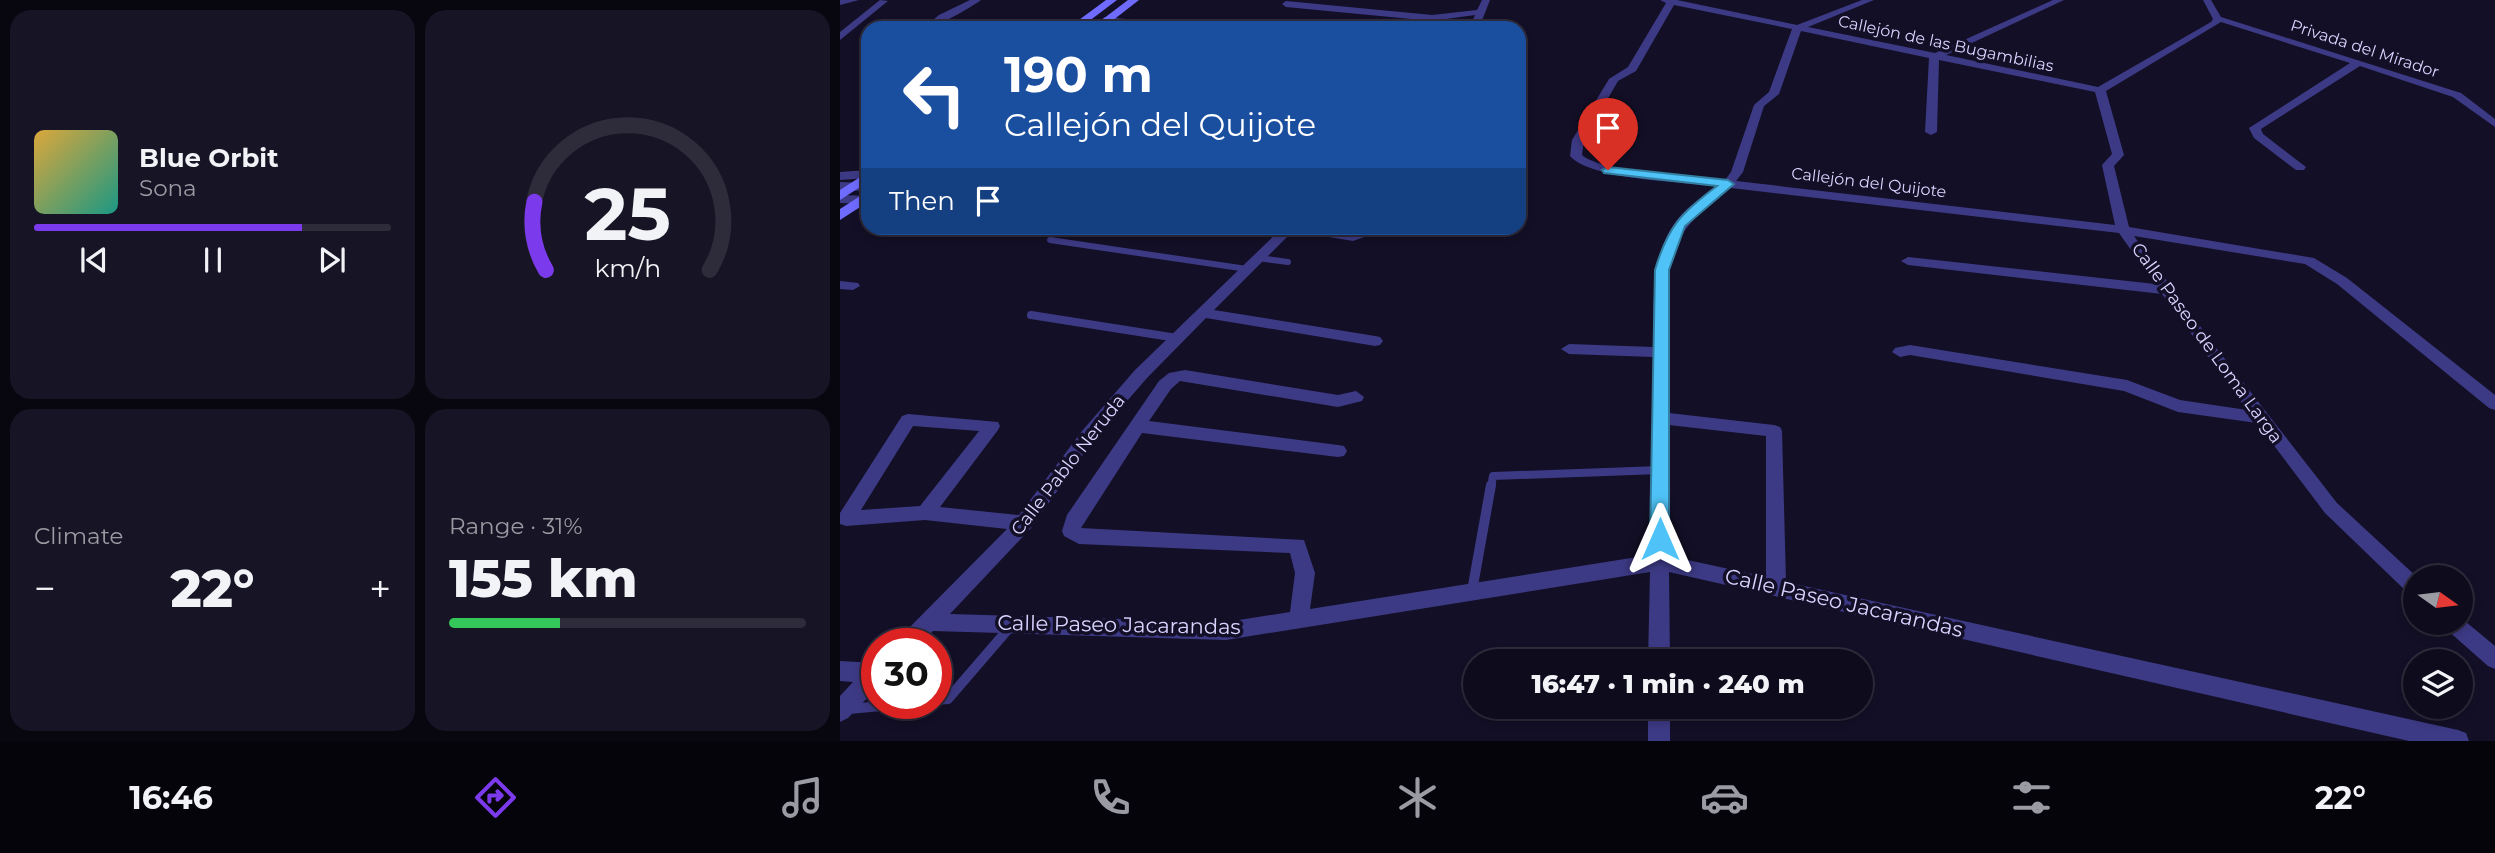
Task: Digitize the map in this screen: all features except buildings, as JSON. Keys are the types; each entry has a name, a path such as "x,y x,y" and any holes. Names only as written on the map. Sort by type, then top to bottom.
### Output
{"street":[{"path":"840,2 855,0"},
{"path":"840,37 884,0"},
{"path":"938,21 977,0"},
{"path":"1083,21 1112,0"},
{"path":"1106,20 1134,0"},
{"path":"1477,21 1486,0"},
{"name":"Callejón de las Bugambilias","path":"1668,0 2100,90"},
{"name":"Callejón del Quijote","path":"1668,0 1632,69 1614,79 1578,140 1576,156 1584,163 1608,170 2123,230 2309,261 2342,281 2495,404"},
{"path":"1659,649 1662,270 1671,240 1689,213 1728,184 1737,172 1759,105 1774,94 1797,28 1870,0"},
{"path":"1931,132 1934,57 2060,0"},
{"path":"2100,90 2215,24 2218,19 2207,0"},
{"path":"1286,4 1432,18 1480,12"},
{"name":"Privada del Mirador","path":"2218,19 2457,95 2495,124"},
{"path":"1106,20 1116,21"},
{"path":"2300,167 2258,136 2255,128 2358,63"},
{"name":"Calle Paseo de Loma Larga","path":"2100,90 2118,155 2108,165 2123,230 2331,508 2403,576"},
{"path":"840,176 861,175"},
{"path":"840,197 860,192"},
{"path":"840,216 860,192"},
{"name":"Calle Pablo Neruda","path":"924,628 1024,523 1110,408 1282,235"},
{"path":"1340,235 1359,235"},
{"path":"1908,261 2166,290"},
{"path":"1203,313 1375,341"},
{"path":"1569,349 1661,352"},
{"path":"1900,352 1910,350 2127,386 2178,406 2262,418"},
{"path":"1299,619 1305,573 1297,546 1079,536 1071,531 1074,520 1137,426 1165,385 1175,377 1185,375 1338,401 1356,397"},
{"path":"1661,418 1774,431 1776,588"},
{"path":"925,513 992,426 908,421 846,519 925,513 1024,523"},
{"path":"1137,426 1338,451"},
{"name":"Calle Paseo Jacarandas","path":"930,622 1226,631 1659,562 2458,741"},
{"path":"2467,635 2495,659"},
{"path":"840,671 861,673"},
{"path":"841,710 861,689"},
{"path":"1659,719 1659,741"}],"lane":[{"path":"1050,240 1253,263 1288,262"},
{"path":"1031,315 1177,338"},
{"path":"1472,591 1493,476 1660,470"},
{"path":"952,693 1012,624"},
{"path":"841,710 861,708"}],"route":[{"path":"1608,170 1728,184 1689,213 1679,225 1671,240 1662,270 1660,539"}]}
